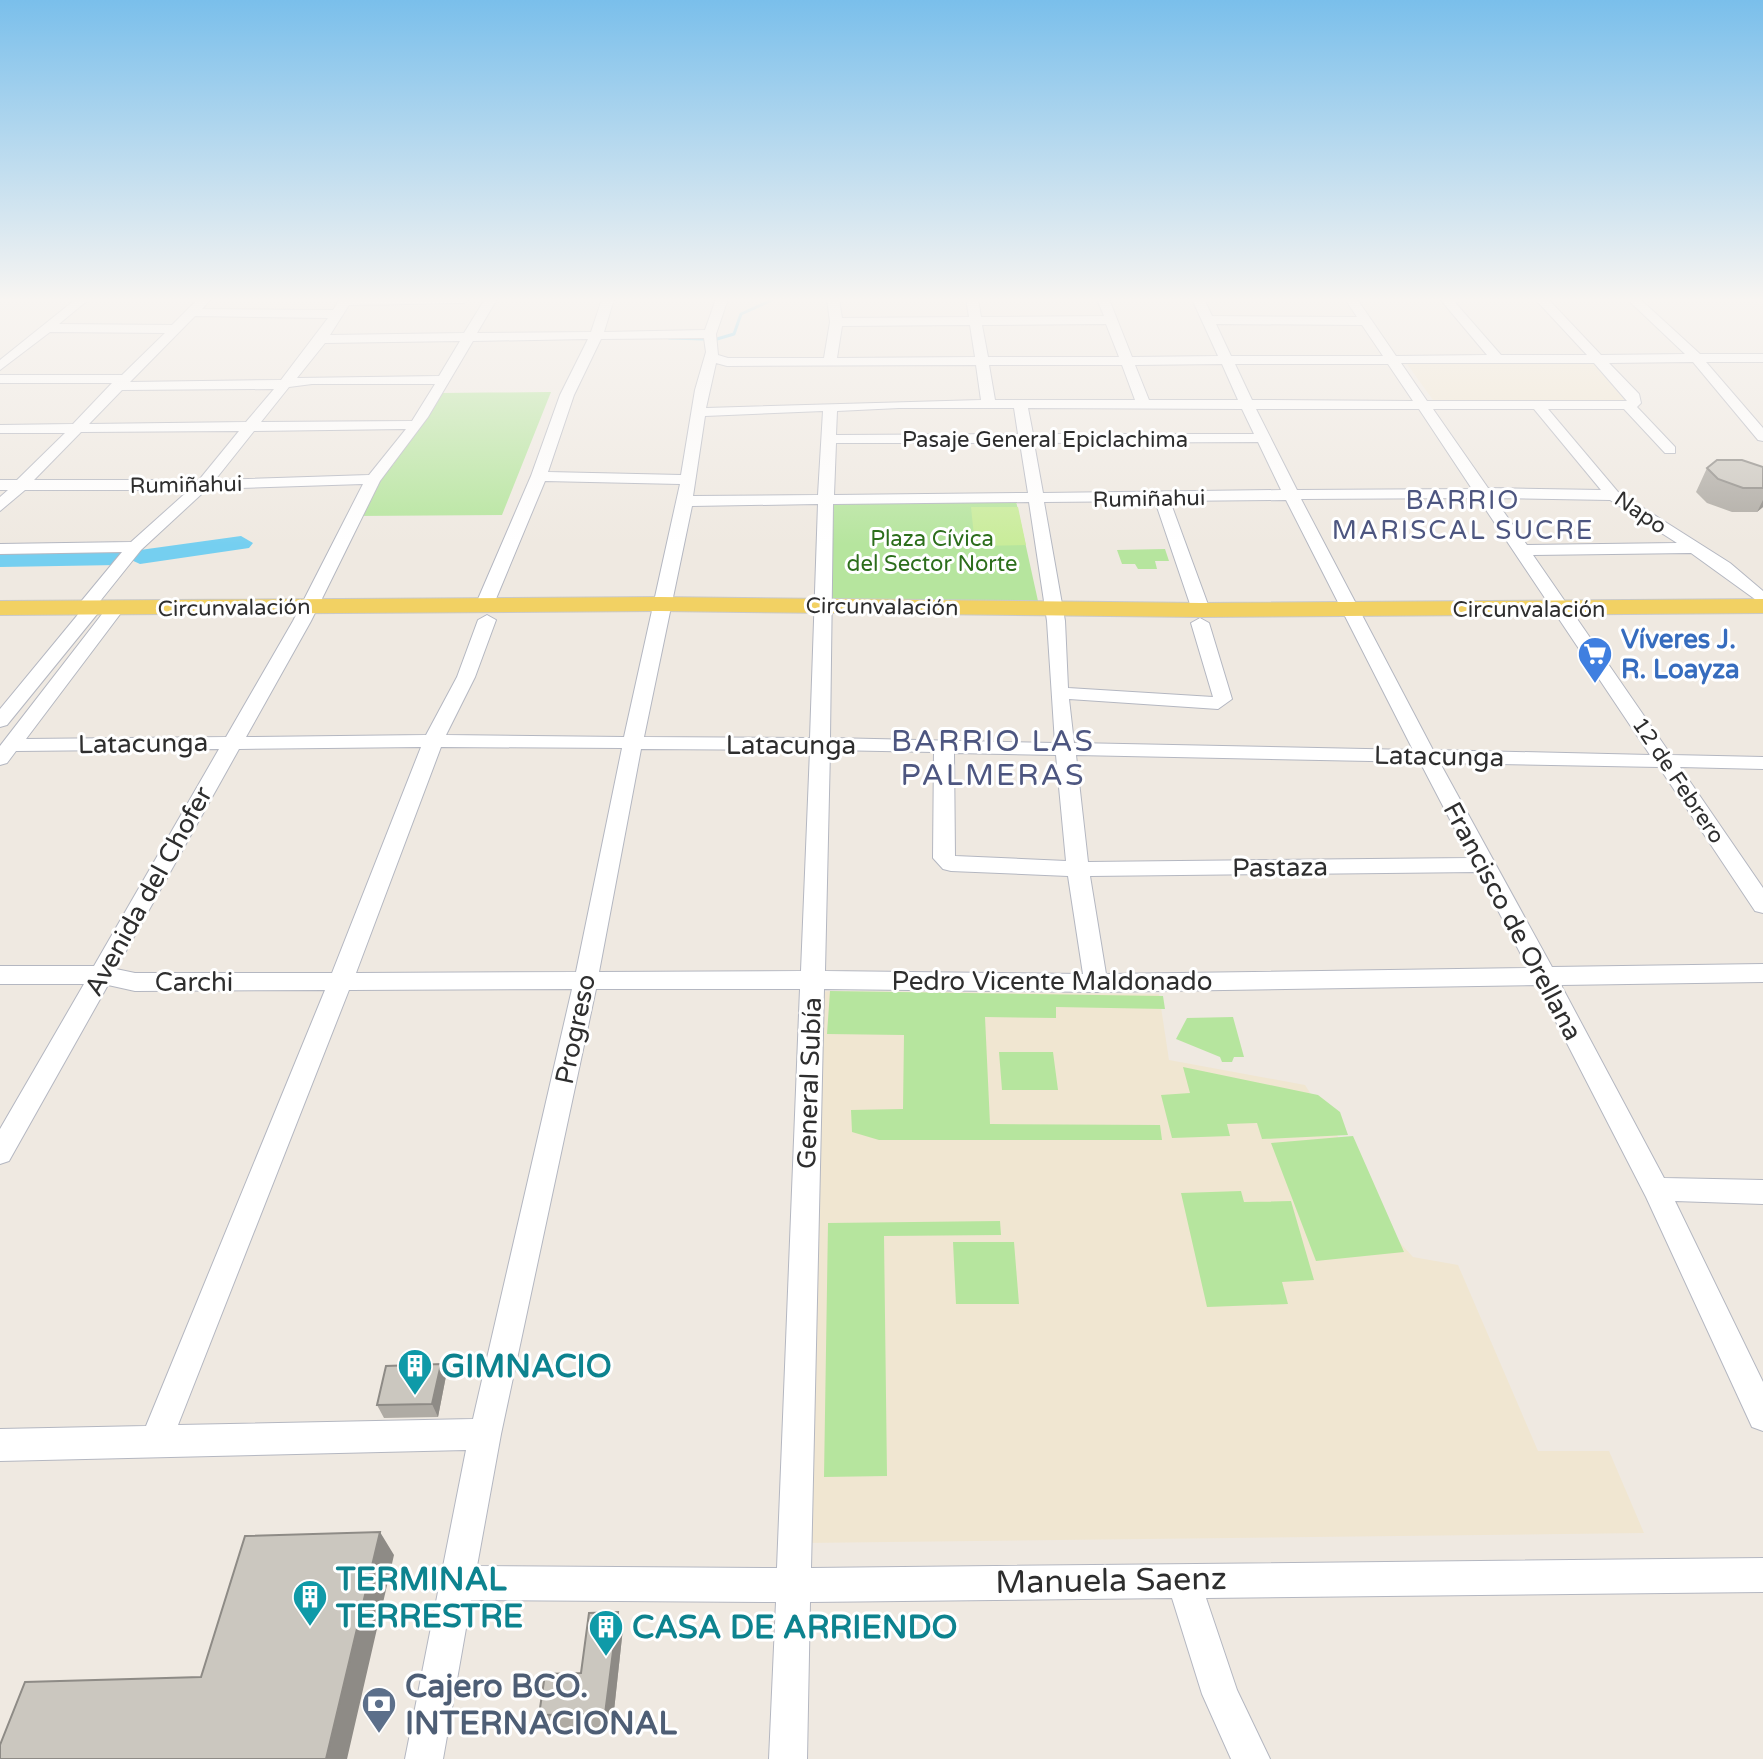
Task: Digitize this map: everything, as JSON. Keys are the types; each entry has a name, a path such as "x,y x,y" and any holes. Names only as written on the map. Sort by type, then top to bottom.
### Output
{"main road":[{"name":"Circunvalación","path":"1567,615 1763,603"},
{"name":"Circunvalación","path":"0,608 96,614 821,612 1200,617 1567,615 1763,619"},
{"name":"Circunvalación","path":"0,622 96,614"}],"street":[{"path":"63,381 285,385 306,381"},
{"path":"5,752 96,614 135,547 203,485 288,381"},
{"name":"Avenida del Chofer","path":"0,1153 304,614 355,521 373,479 387,465 441,381"},
{"path":"156,1441 341,981 433,741 466,677 485,613 574,381"},
{"name":"Progreso","path":"424,1759 485,1434 586,980 658,612 685,501 706,381"},
{"path":"986,381 989,406"},
{"path":"1136,381 1144,406"},
{"name":"Francisco de Orellana","path":"1236,381 1482,865 1544,976 1655,1189 1763,1416"},
{"name":"12 de Febrero","path":"1408,381 1763,905"},
{"path":"701,412 877,404 1634,403 1634,397 1619,381"},
{"path":"1716,381 1763,437"},
{"path":"0,506 120,383"},
{"name":"Napo","path":"1536,403 1613,495 1724,567 1763,603"},
{"path":"1628,405 1670,450"},
{"path":"1021,406 1055,614 1059,693 1078,869 1096,983"},
{"name":"General Subía","path":"788,1759 820,744 821,612 830,408"},
{"path":"0,429 414,425"},
{"name":"Pasaje General Epiclachima","path":"827,439 1264,438"},
{"path":"539,476 688,480"},
{"name":"Rumiñahui","path":"0,485 203,485 373,479"},
{"name":"Rumiñahui","path":"685,501 1162,499 1483,493 1613,495"},
{"path":"1059,693 1218,703 1223,699 1162,499"},
{"path":"0,549 135,547"},
{"path":"1524,550 1694,548"},
{"path":"0,721 96,614"},
{"name":"Latacunga","path":"5,752 233,742 433,741 634,745 820,744 1763,763"},
{"name":"Pastaza","path":"944,747 944,858 951,864 1078,869 1482,865"},
{"name":"Pedro Vicente Maldonado","path":"341,981 1096,983 1763,973"},
{"name":"Carchi","path":"0,975 101,975 135,982 341,981"},
{"path":"1655,1189 1763,1192"},
{"path":"0,1445 485,1434"},
{"name":"Manuela Saenz","path":"459,1583 794,1585 1763,1575"},
{"path":"1184,1579 1205,1656 1228,1719 1251,1759"}],"shaded area":[{"path":"1419,381 1609,381 1625,400 1433,400"},
{"path":"814,993 1159,994 1169,1060 1305,1085 1372,1190 1370,1210 1413,1257 1458,1265 1538,1451 1609,1451 1644,1533 802,1543"}],"green space":[{"path":"551,392 502,515 356,516 377,474 393,465 441,393"},
{"name":"Plaza Cívica del Sector Norte","path":"1016,501 1038,601 826,599 827,502"},
{"path":"971,507 1018,507 1026,545 975,546"},
{"path":"1165,549 1169,561 1155,561 1157,569 1138,569 1135,564 1122,564 1117,550"},
{"path":"830,991 1163,996 1165,1009 1056,1007 1056,1018 985,1017 990,1124 1160,1125 1162,1140 879,1140 852,1132 851,1110 903,1109 904,1035 827,1034"},
{"path":"1233,1017 1244,1057 1234,1057 1232,1062 1222,1062 1220,1057 1176,1039 1187,1018"},
{"path":"999,1052 1053,1052 1058,1090 1002,1090"},
{"path":"1183,1067 1318,1095 1340,1112 1348,1135 1262,1139 1257,1123 1227,1124 1230,1136 1172,1138 1161,1095 1190,1093"},
{"path":"1353,1136 1404,1252 1316,1261 1271,1143"},
{"path":"1241,1191 1244,1202 1291,1201 1314,1280 1282,1282 1288,1304 1207,1307 1181,1193"},
{"path":"1000,1221 1001,1235 884,1236 887,1476 824,1477 828,1223"},
{"path":"953,1242 1014,1242 1019,1304 956,1304"}],"building":[{"path":"1717,460 1742,460 1763,467 1763,488 1743,488 1718,479 1707,468"},
{"path":"441,1364 432,1404 377,1405 386,1366"},
{"name":"TERMINAL TERRESTRE","path":"380,1532 326,1759 0,1759 0,1745 25,1682 201,1677 245,1536"},
{"path":"618,1612 605,1714 539,1715 545,1674 581,1673 589,1613"}],"waterway":[{"path":"140,557 241,543"},
{"path":"0,560 118,558"}],"place":[{"name":"Víveres J. R. Loayza","path":"1595,685"},
{"name":"GIMNACIO","path":"415,1397"},
{"name":"TERMINAL TERRESTRE","path":"310,1628"},
{"name":"CASA DE ARRIENDO","path":"606,1658"},
{"name":"Cajero BCO. INTERNACIONAL","path":"379,1735"}],"district":[{"name":"BARRIO MARISCAL SUCRE","path":"1463,515"},
{"name":"BARRIO LAS PALMERAS","path":"993,758"}]}
